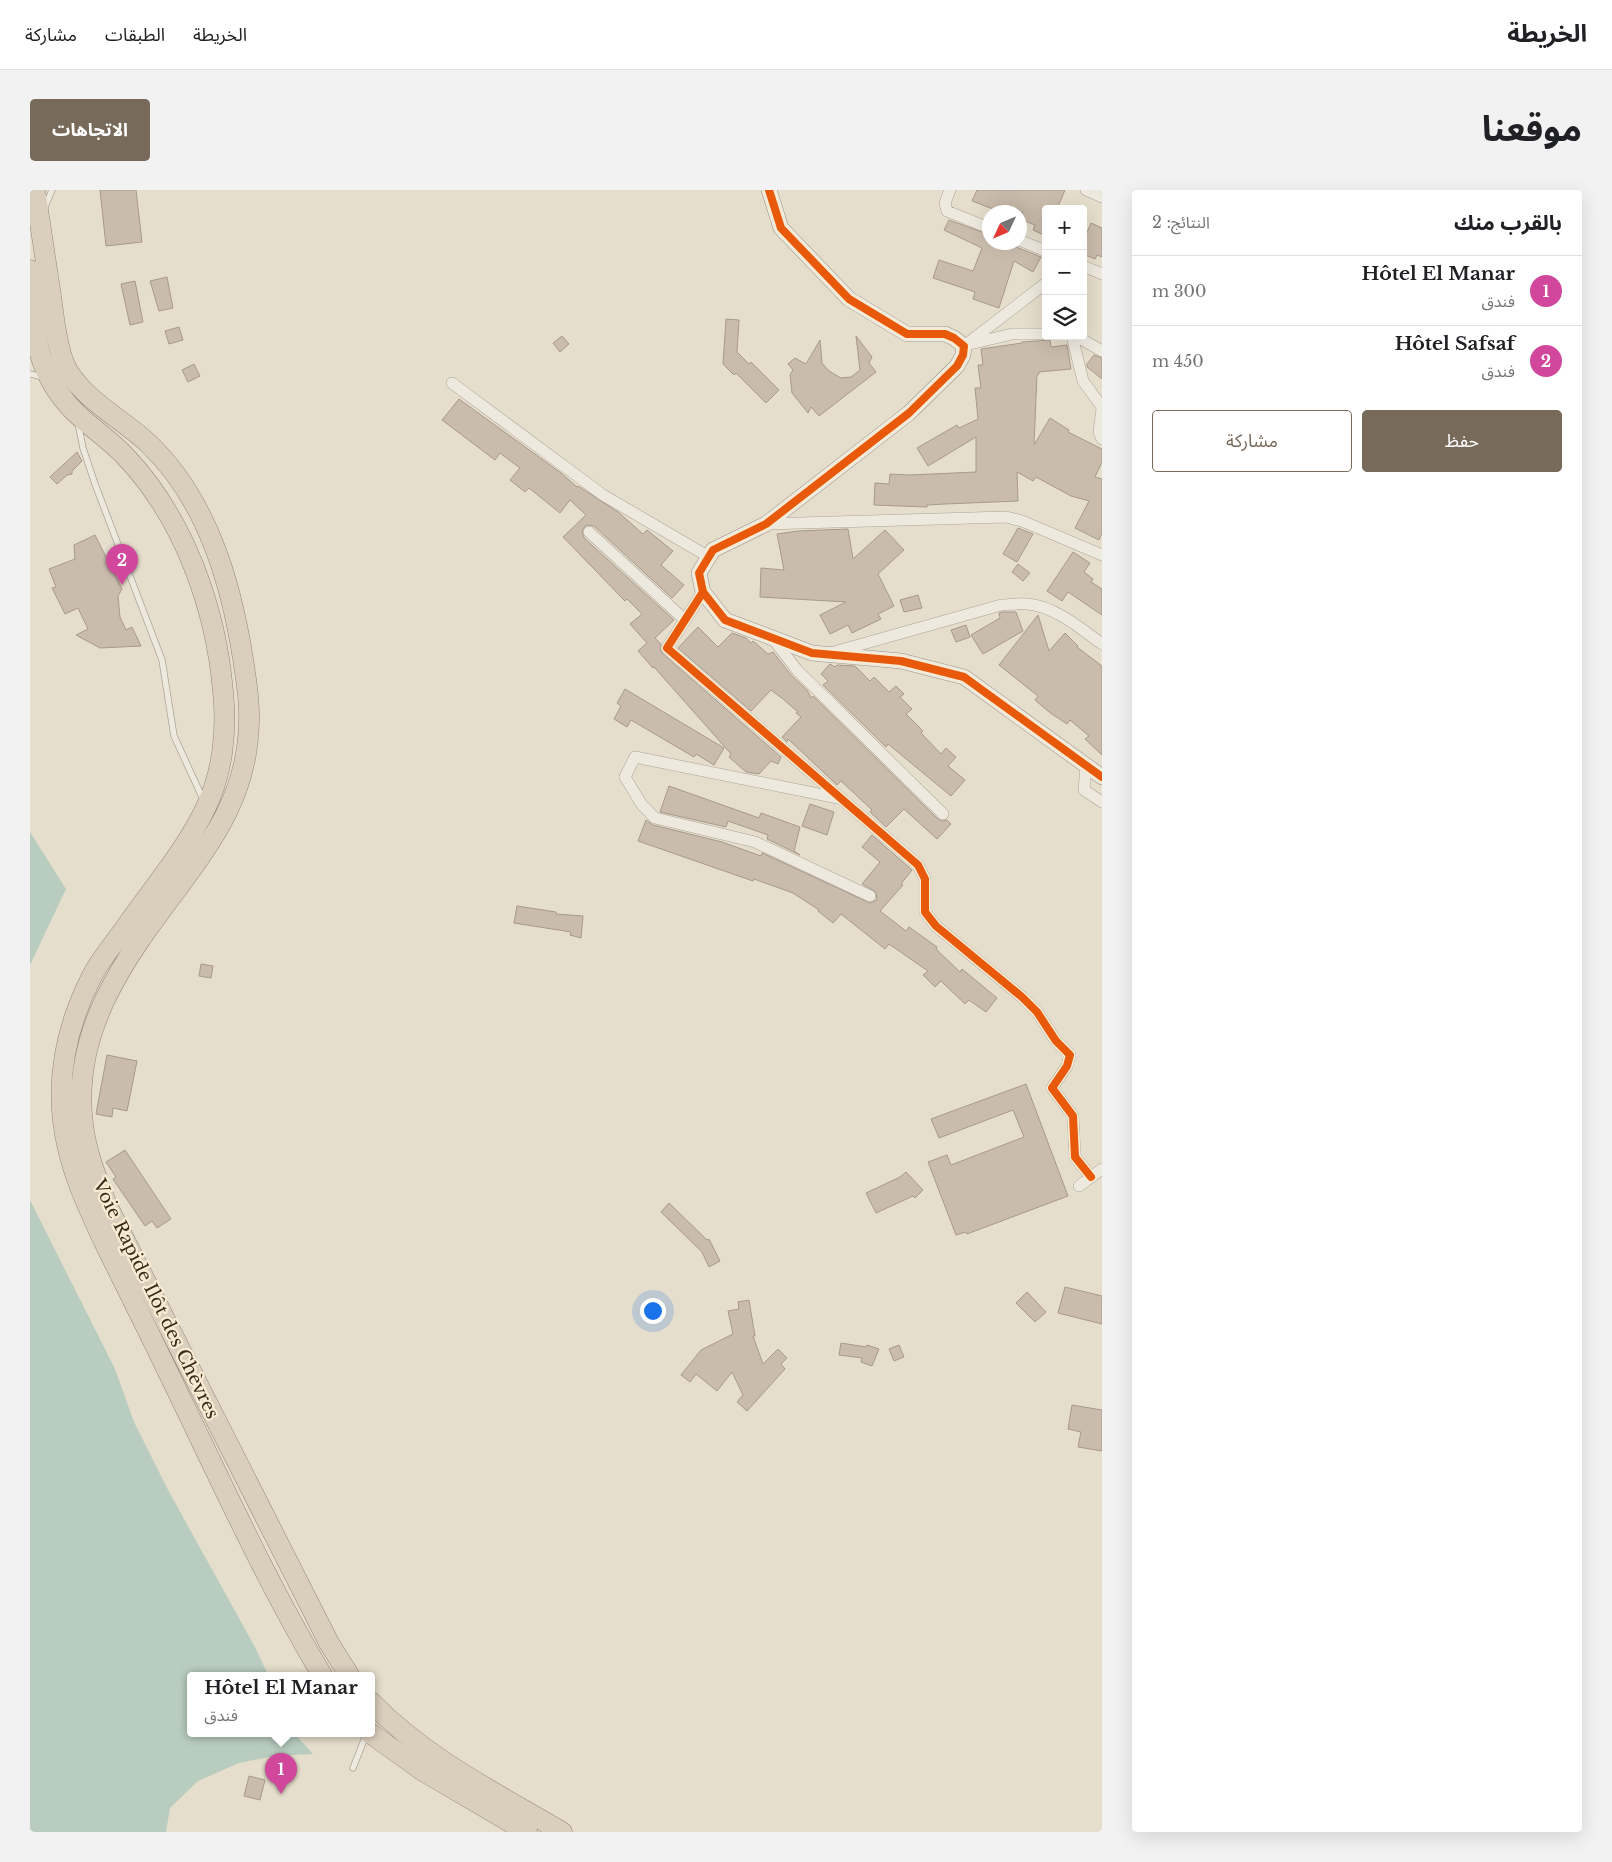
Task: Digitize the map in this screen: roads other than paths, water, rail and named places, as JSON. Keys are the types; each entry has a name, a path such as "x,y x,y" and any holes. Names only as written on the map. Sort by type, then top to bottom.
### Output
{"highway":[{"name":"Voie Rapide Ilôt des Chèvres","path":"35,190 57,339 64,364 64,381 58,391 76,413 118,448 142,474 167,513 184,545 203,591 217,646 223,692 225,730 219,772 207,806 186,843 92,974 71,1026 61,1076 62,1120 70,1158 83,1198 261,1562 294,1627 320,1672"},
{"name":"Voie Rapide Ilôt des Chèvres","path":"30,270 36,327 42,361 64,381 151,446 175,474 200,514 222,568 237,625 248,693 250,720 247,751 242,774 224,819 208,847 163,907 112,982 102,1005 92,1031 82,1079 83,1123 86,1142 94,1172 107,1205 328,1643 346,1672"},
{"path":"375,1706 402,1732 437,1758 562,1832"},
{"path":"374,1737 423,1771 527,1832"}],"street":[{"path":"769,190 781,228 849,299 907,334 945,334 964,346"},
{"path":"950,190 946,204 947,211 982,225"},
{"path":"1086,190 1102,197"},
{"path":"1027,243 1044,250"},
{"path":"1087,268 1102,274"},
{"path":"1042,286 964,346 963,355 957,366 909,413 766,524 713,550 699,573 703,592 725,620 812,653 901,661 964,676 1102,777"},
{"path":"964,346 1012,334 1042,334"},
{"path":"1073,340 1083,381 1102,408 1099,432 1102,439"},
{"path":"1083,340 1102,351"},
{"path":"452,383 603,495 709,557"},
{"path":"766,524 1006,517 1022,521 1102,554"},
{"path":"589,532 685,620"},
{"path":"703,592 667,648 918,865 925,878 926,912 936,926 1022,997 1037,1012 1056,1041 1070,1055 1066,1066 1052,1088 1073,1116 1075,1157 1091,1177"},
{"path":"827,654 1000,605 1028,604 1050,609 1075,624 1102,644"},
{"path":"773,639 797,670 943,814"},
{"path":"839,798 635,757 625,777 642,805 655,818 755,842 870,896"},
{"path":"1086,767 1084,790 1102,802"},
{"path":"1079,1186 1102,1170"}],"lane":[{"path":"40,220 52,190"},
{"path":"30,374 64,381"},
{"path":"76,413 83,448 92,475 162,660 174,736 207,806"},
{"path":"353,1768 366,1737"}],"place":[{"name":"Hôtel Safsaf","path":"122,585"},
{"name":"Hôtel El Manar","path":"281,1794"}]}
